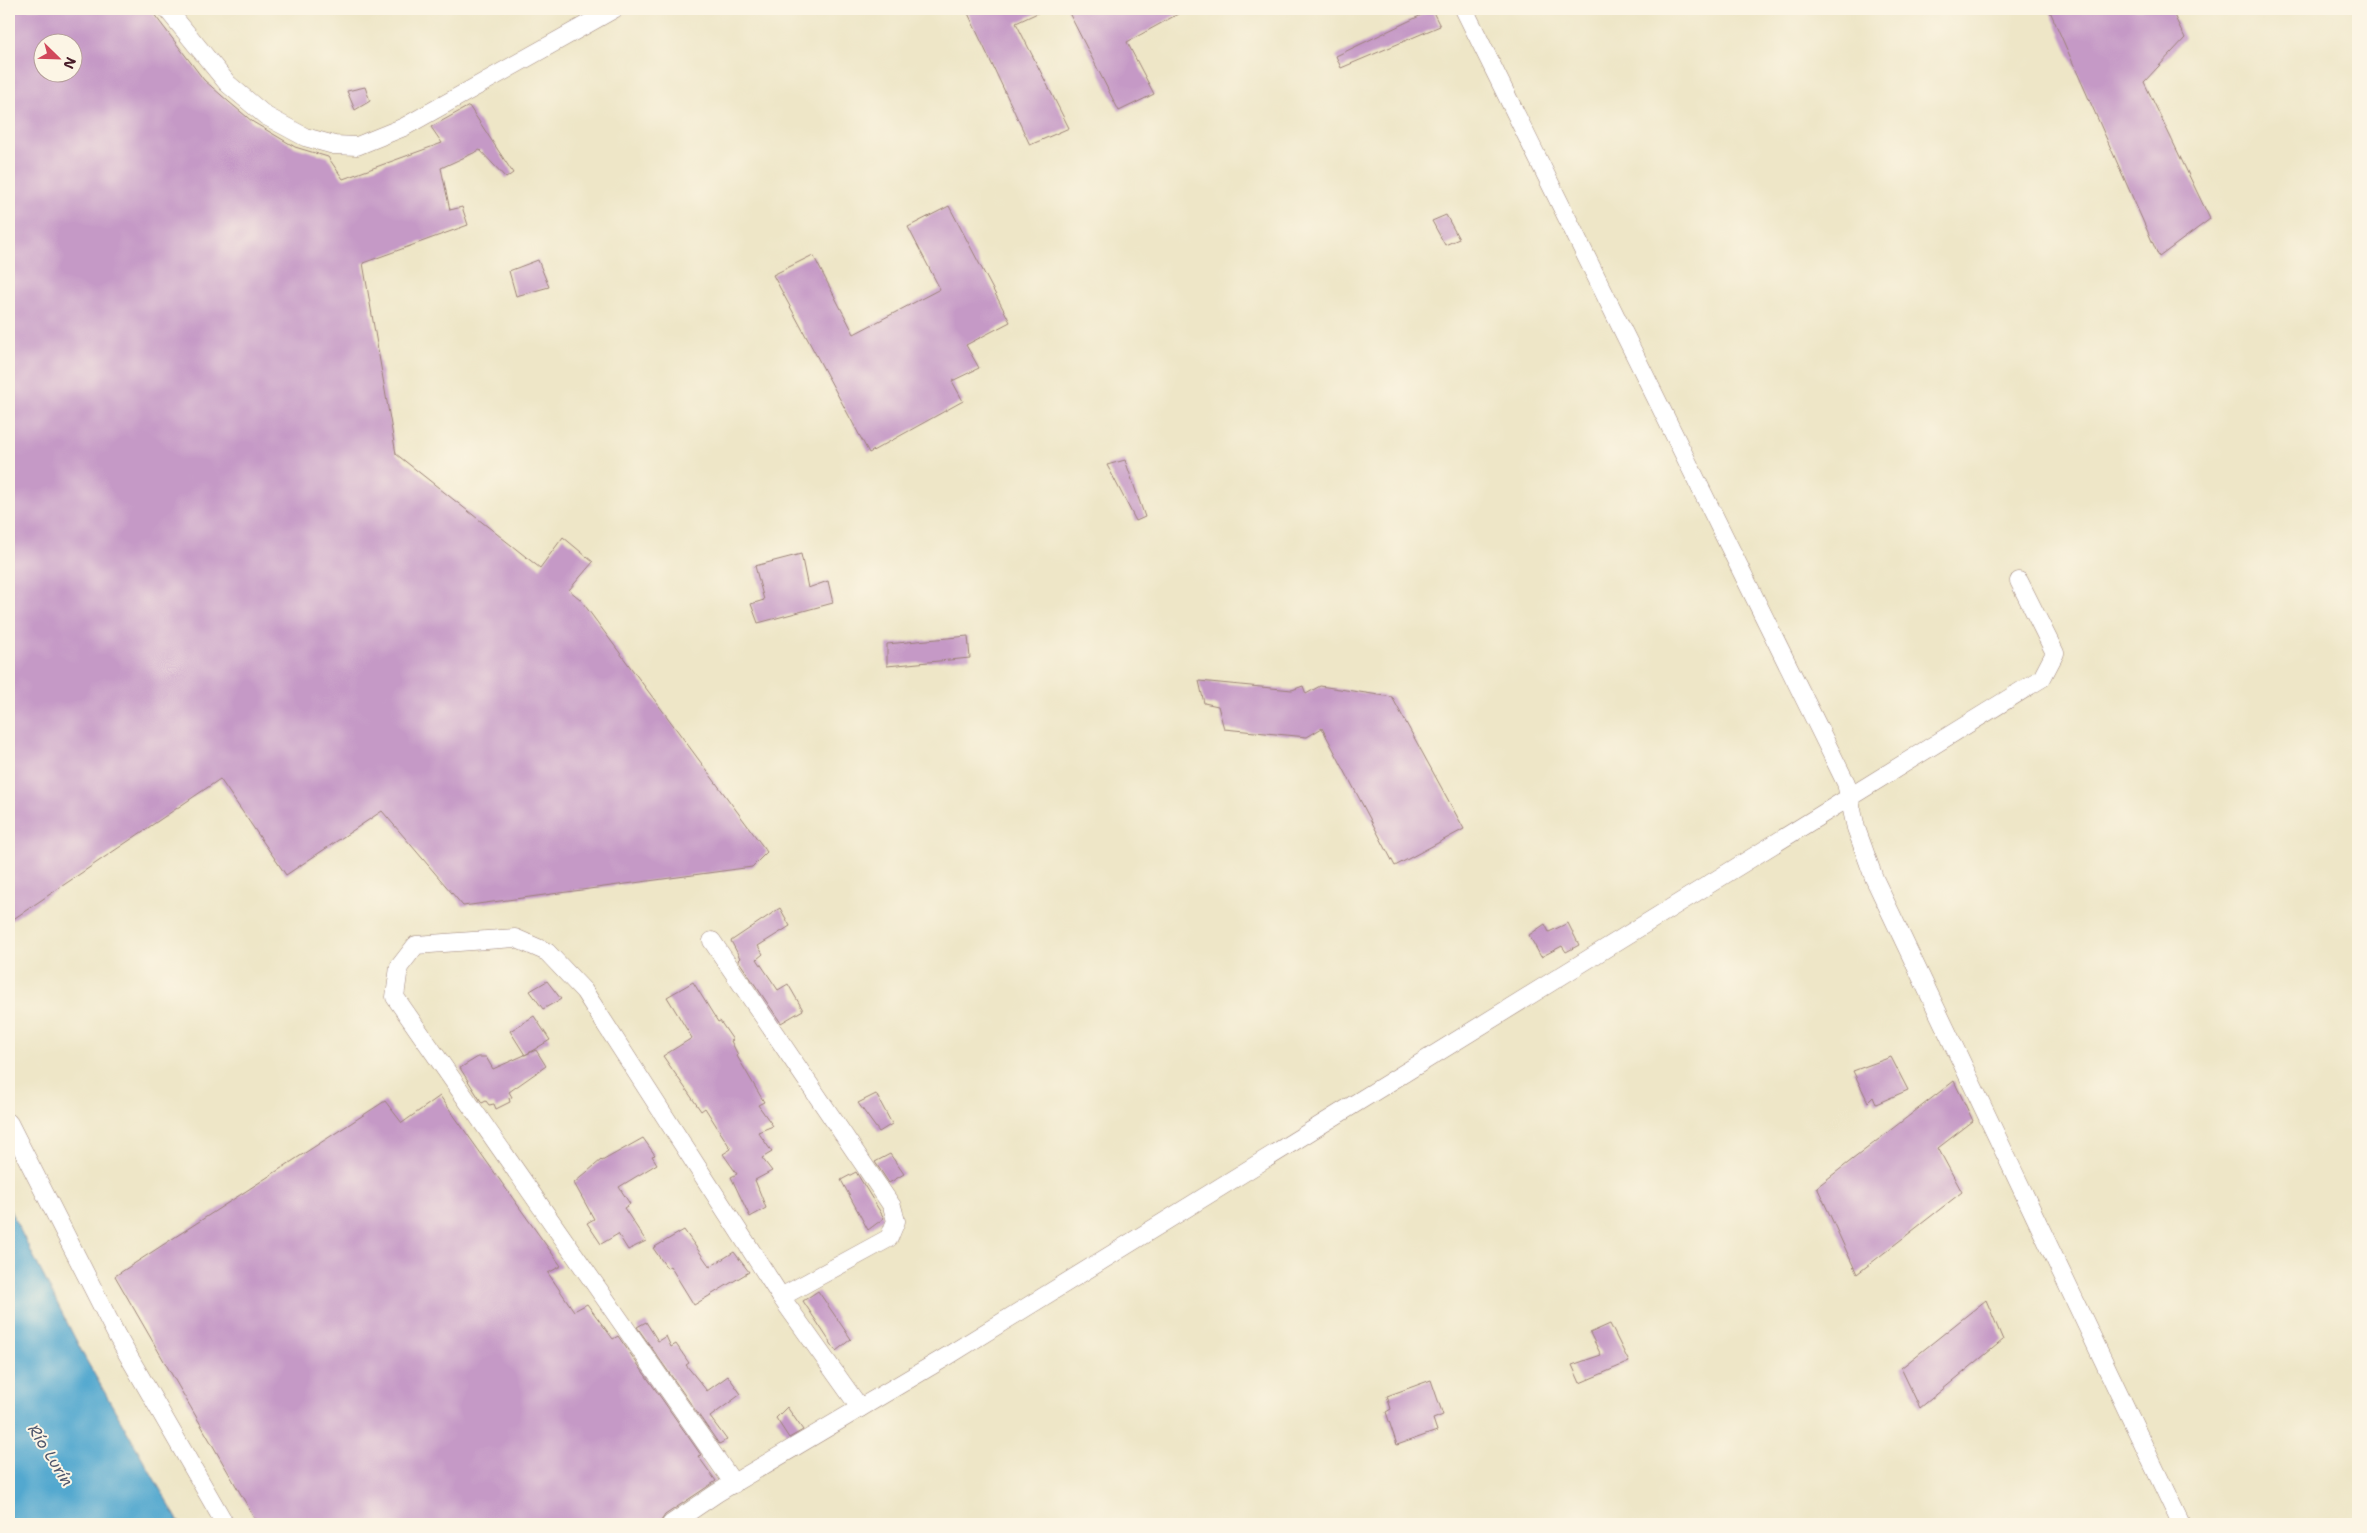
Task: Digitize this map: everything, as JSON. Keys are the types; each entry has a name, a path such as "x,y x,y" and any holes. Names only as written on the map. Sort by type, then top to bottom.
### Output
{"street":[{"path":"167,9 228,84 266,116 305,136 334,145 357,146 404,127 614,9"},
{"path":"1464,9 1846,783 1856,828 1874,878 2181,1524"},
{"path":"671,1524 2042,678 2055,653 2019,581"},
{"path":"734,1484 395,997 399,967 416,945 514,938 547,952 584,991 781,1297 860,1408"},
{"path":"712,941 892,1206 896,1221 889,1238 781,1297"},
{"path":"9,1123 117,1336 226,1524"}],"water":[{"name":"Río Lurín","path":"9,1208 85,1358 180,1524 9,1524"}],"building":[{"path":"9,9 150,9 204,80 253,122 295,147 328,157 343,179 442,143 431,127 469,106 513,173 506,178 480,150 441,168 450,210 462,207 468,225 363,263 396,454 540,568 563,537 593,562 569,590 580,599 767,852 752,867 463,906 382,811 286,875 220,779 9,922"},
{"path":"966,9 1046,9 1016,23 1069,128 1030,145"},
{"path":"1067,9 1187,9 1127,42 1154,94 1119,111"},
{"path":"2049,9 2171,9 2185,38 2144,82 2210,219 2159,257"},
{"path":"1432,10 1440,26 1341,68 1336,56"},
{"path":"365,87 370,101 355,110 347,91"},
{"path":"949,206 1010,322 966,345 979,368 952,381 963,401 869,453 773,275 813,255 854,334 940,289 908,227"},
{"path":"1446,215 1459,239 1445,245 1432,221"},
{"path":"538,260 549,287 516,296 509,271"},
{"path":"1125,460 1145,517 1136,521 1107,465"},
{"path":"801,554 808,588 828,581 833,603 758,623 751,604 764,600 755,566"},
{"path":"968,636 970,658 887,666 887,644"},
{"path":"1199,681 1292,690 1303,686 1306,694 1320,686 1392,697 1464,829 1395,866 1322,728 1307,737 1224,729 1218,706 1204,703"},
{"path":"780,908 790,926 758,946 763,954 757,959 778,990 788,984 803,1010 781,1023 738,960 740,958 731,941"},
{"path":"1568,923 1579,945 1566,952 1562,946 1541,957 1529,935 1545,924 1549,932"},
{"path":"547,981 561,999 543,1009 530,991"},
{"path":"693,982 718,1022 720,1021 733,1040 731,1041 737,1056 764,1102 758,1105 773,1126 758,1132 772,1152 762,1158 772,1171 755,1180 766,1208 750,1217 731,1177 737,1174 723,1154 731,1149 705,1108 701,1111 663,1056 692,1038 667,997"},
{"path":"534,1016 550,1040 525,1055 510,1031"},
{"path":"536,1050 546,1066 509,1092 512,1097 509,1098 510,1102 496,1109 494,1104 489,1105 486,1101 482,1103 460,1068 478,1057 486,1057 493,1069"},
{"path":"1891,1057 1908,1090 1876,1104 1873,1097 1868,1102 1853,1071"},
{"path":"1954,1081 1973,1121 1938,1148 1962,1192 1857,1274 1817,1187"},
{"path":"876,1094 892,1124 879,1132 858,1103"},
{"path":"440,1096 561,1266 548,1273 574,1311 587,1304 613,1339 618,1336 701,1455 698,1456 716,1481 665,1515 659,1524 258,1524 115,1276 385,1101 402,1123"},
{"path":"643,1138 655,1155 652,1156 657,1164 619,1187 630,1204 624,1208 646,1241 628,1250 618,1234 601,1244 587,1223 594,1219 574,1183 601,1160"},
{"path":"890,1154 904,1174 889,1183 875,1162"},
{"path":"856,1172 884,1218 868,1230 841,1180"},
{"path":"684,1230 710,1267 734,1252 749,1272 694,1305 670,1266 667,1268 653,1248"},
{"path":"818,1291 851,1339 836,1351 803,1301"},
{"path":"1986,1300 2003,1340 1920,1408 1901,1368"},
{"path":"646,1322 658,1341 666,1336 671,1347 676,1344 689,1363 686,1365 707,1391 728,1376 741,1394 710,1417 727,1440 719,1444 637,1327"},
{"path":"1610,1324 1629,1362 1580,1383 1572,1365 1601,1355 1590,1333"},
{"path":"1431,1380 1443,1415 1433,1419 1437,1431 1397,1445 1386,1412 1391,1409 1387,1396"},
{"path":"787,1407 803,1430 789,1438 776,1418"}]}
